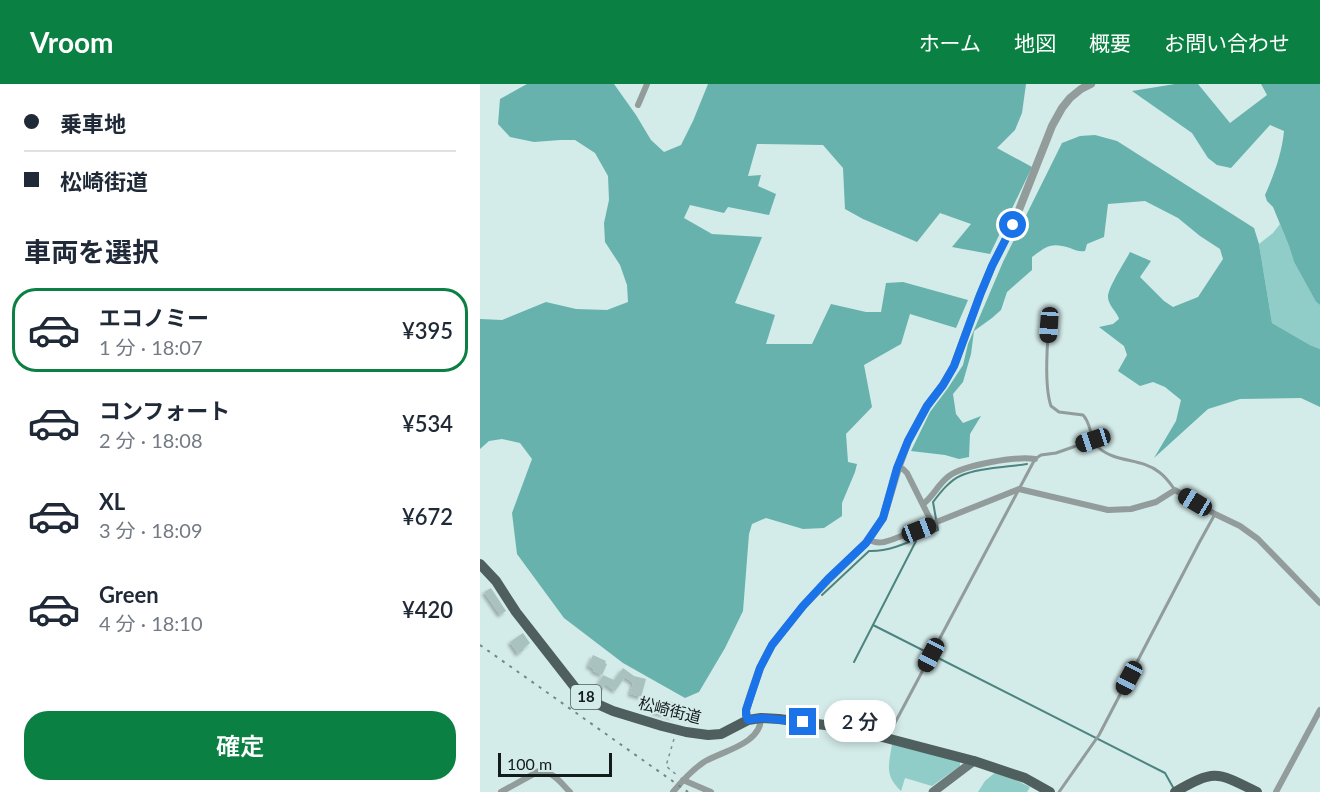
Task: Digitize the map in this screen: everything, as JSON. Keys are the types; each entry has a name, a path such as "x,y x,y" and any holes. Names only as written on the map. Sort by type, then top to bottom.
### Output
{"main road":[{"name":"松崎街道","path":"480,564 496,581 516,612 577,690 595,703 613,711 698,734 727,731 748,720 761,718 840,727 974,760 1024,778 1050,792"},
{"path":"933,792 974,760"},
{"path":"1175,792 1194,781 1213,775 1228,778 1257,792"}],"street":[{"path":"638,105 647,84"},
{"path":"748,720 746,710 751,694 760,668 772,645 803,606 868,540 883,518 897,468 908,441 954,366 980,295 1013,225 1052,126 1062,108 1080,86 1091,84"},
{"path":"923,504 941,483 954,473 1006,460 1035,459"},
{"path":"897,468 907,473 933,525"},
{"path":"868,540 879,543 933,525 1019,489 1108,510 1131,509 1156,502 1175,490 1258,538 1320,603"},
{"path":"1276,792 1320,710"},
{"path":"673,792 695,769 709,759 741,745 750,738 759,729 761,718"},
{"path":"501,792 539,771 550,773 570,792"},
{"path":"684,780 711,792"}],"lane":[{"path":"1050,319 1047,360 1051,406 1059,412 1083,415 1088,421 1093,440 1101,450 1158,471 1175,490"},
{"path":"887,738 1035,459 1093,440"},
{"path":"1059,792 1099,735 1215,514"}],"path":[{"path":"677,730 666,766 684,780"}],"shaded area":[{"path":"527,84 614,84 651,140 664,152 681,145 708,84 1026,84 1022,113 1015,130 997,148 1032,167 990,254 952,247 971,224 940,213 917,242 845,209 843,168 823,145 757,144 748,176 761,175 758,186 776,194 769,215 728,207 724,213 690,205 684,218 712,234 762,237 735,303 775,315 766,344 812,344 831,304 866,312 881,312 886,283 903,282 968,300 956,328 910,314 901,344 864,365 872,407 846,434 848,462 857,464 842,503 842,516 824,528 803,529 766,518 752,524 749,534 743,611 725,648 699,692 685,698 623,663 564,618 517,554 512,513 532,459 520,443 502,439 489,441 480,449 480,319 502,320 546,302 576,309 607,310 628,302 627,285 620,265 605,242 604,223 609,200 608,176 595,153 575,140 534,142 510,137 498,124 500,99"},
{"path":"1175,84 1198,84 1230,123 1267,95 1261,84 1320,84 1320,305 1316,302 1294,262 1273,207 1265,195 1277,164 1284,131 1270,125 1231,168 1217,165 1208,158 1192,133 1132,91"},
{"path":"1095,135 1117,141 1254,228 1259,244 1272,323 1320,349 1320,407 1301,398 1240,399 1208,409 1154,458 1176,421 1181,400 1165,387 1153,382 1140,386 1118,371 1127,355 1124,346 1099,327 1113,324 1119,319 1109,303 1109,293 1130,252 1151,261 1140,277 1173,307 1198,297 1223,259 1220,249 1178,218 1145,201 1108,204 1104,237 1087,244 1085,251 1054,245 1037,253 1032,257 1032,270 1007,292 1001,310 974,331 971,354 963,382 953,394 956,414 963,423 981,416 970,434 969,457 959,459 911,451 930,412 963,365 968,344 1003,262 1062,143 1080,136"},
{"path":"1280,224 1294,262 1316,302 1320,305 1320,349 1272,323 1259,244"},
{"path":"892,744 960,761 960,766 932,786 905,778 901,791 890,775"},
{"path":"997,771 1030,787 1027,792 978,792 985,781"}],"building":[{"path":"491,588 506,611 500,615 484,592"},
{"path":"523,633 530,643 518,654 510,642"},
{"path":"593,655 606,661 602,675 588,666"},
{"path":"623,668 634,676 646,679 641,697 630,694 633,683 625,677 615,691 605,684 602,691 596,688 603,675 614,680"},
{"path":"657,699 677,703 674,717 654,712"}],"waterway":[{"path":"822,595 869,551 895,547 938,530 933,502 956,478 975,471 1027,464"},
{"path":"854,662 916,541 914,539"},
{"path":"873,625 1165,773 1174,789"}],"railway":[{"path":"480,645 688,792"}],"route":[{"path":"803,722 761,718 748,720 746,710 760,668 772,645 803,606 866,543 883,518 897,468 908,441 927,406 954,366 992,266 1013,225"}]}
